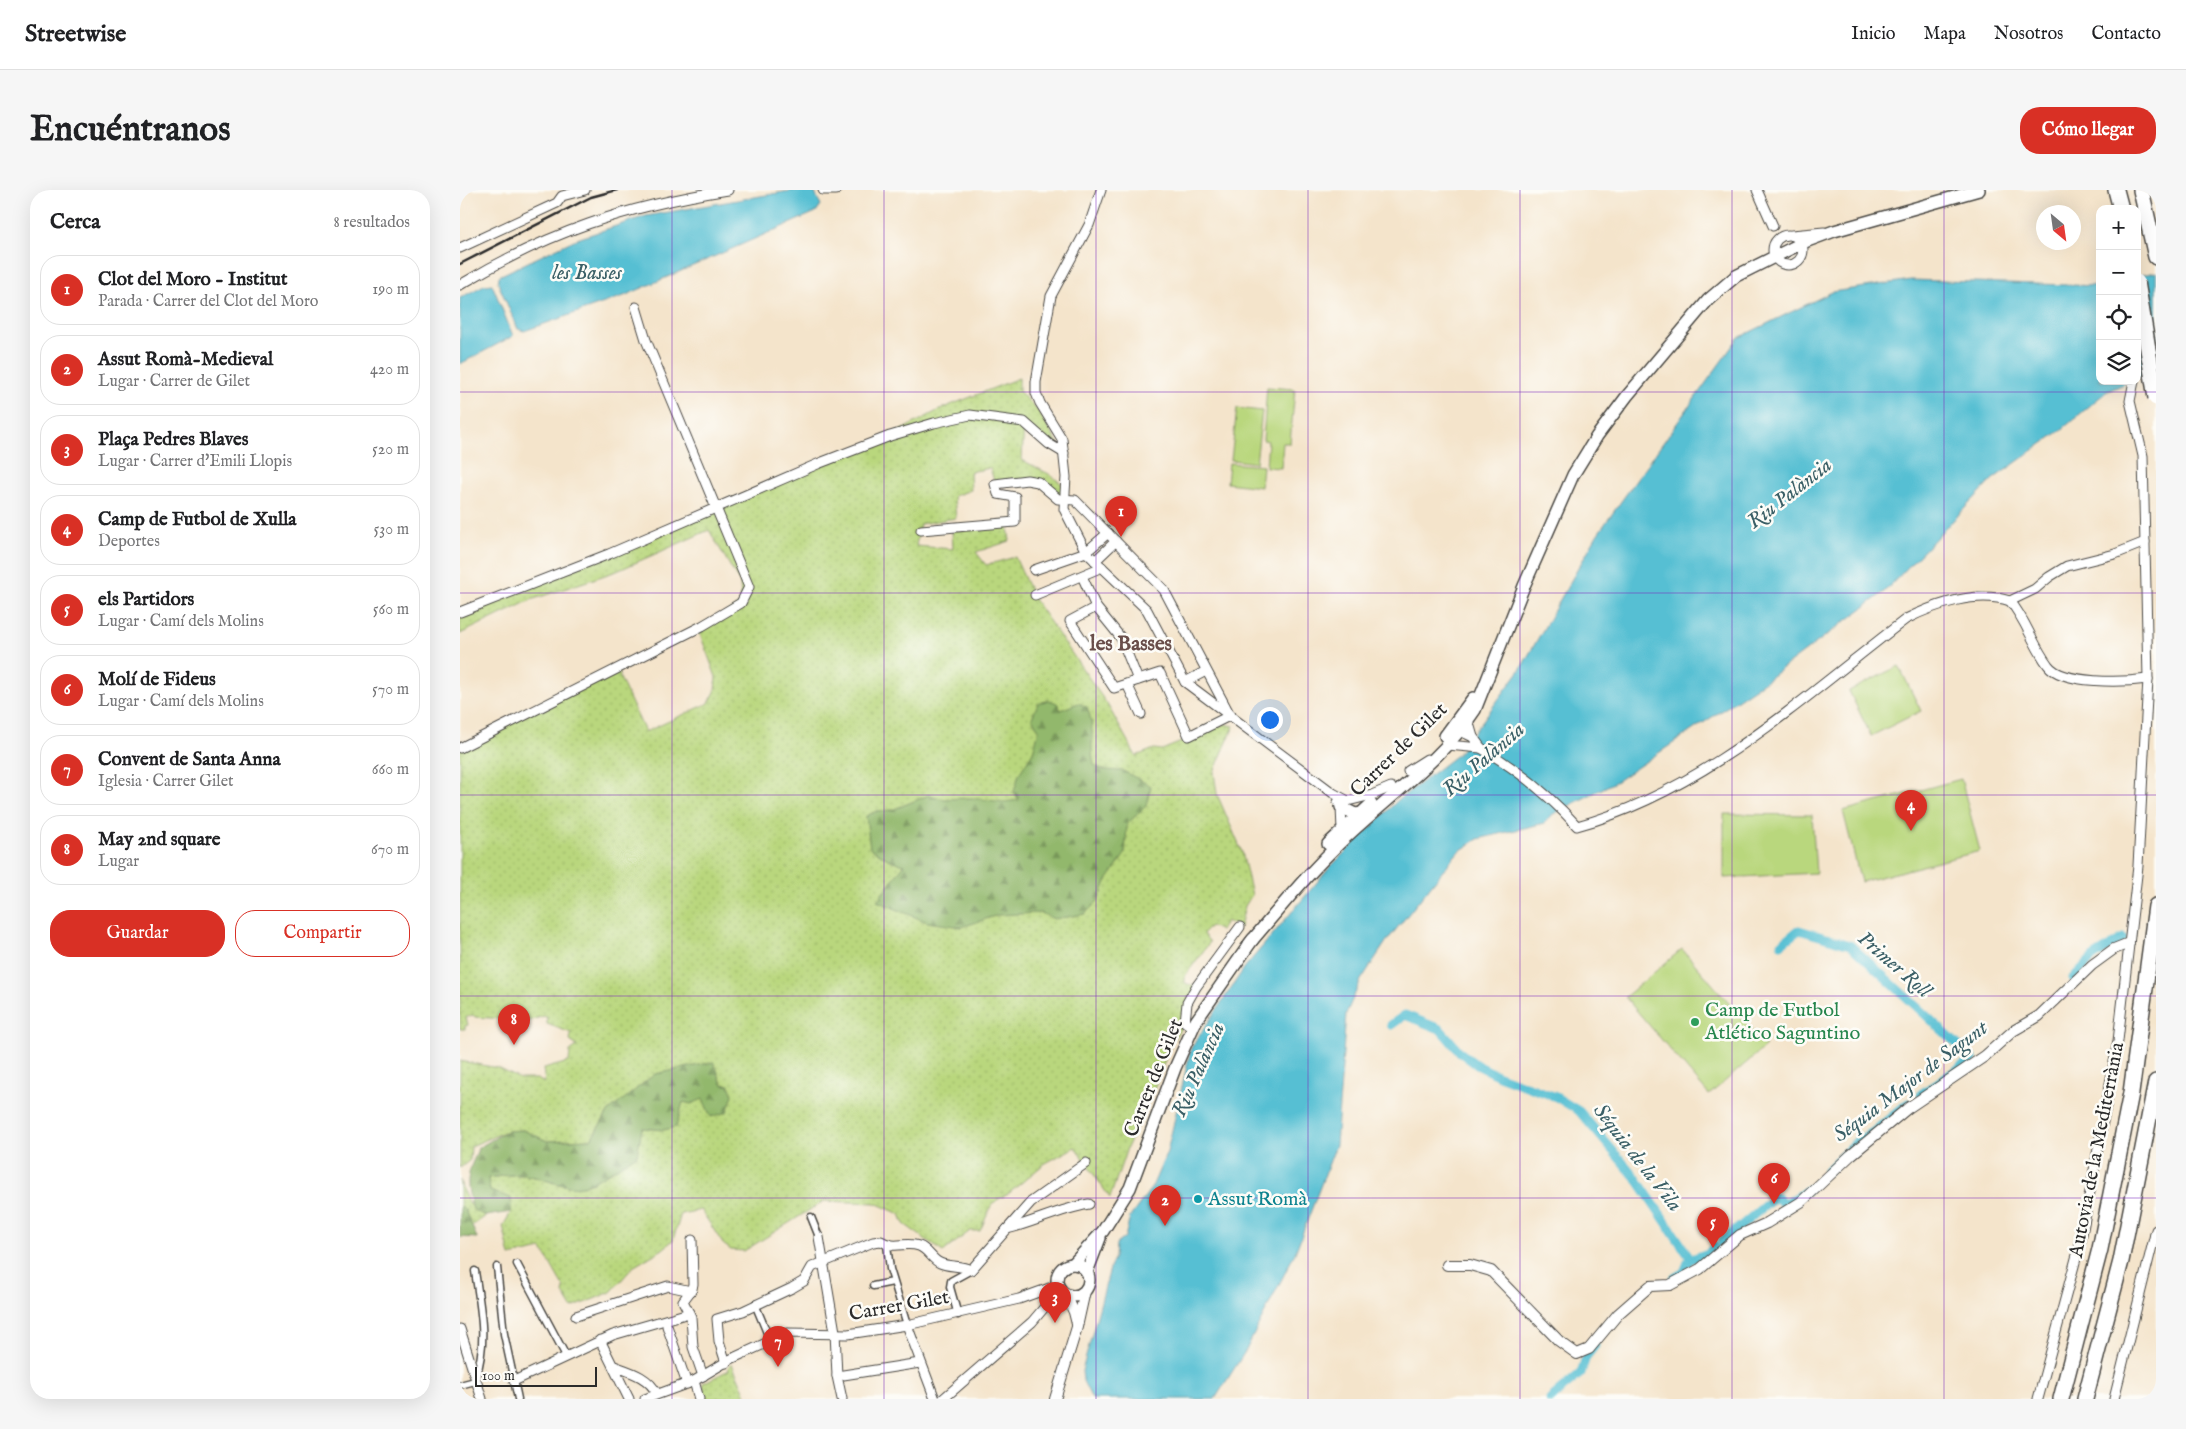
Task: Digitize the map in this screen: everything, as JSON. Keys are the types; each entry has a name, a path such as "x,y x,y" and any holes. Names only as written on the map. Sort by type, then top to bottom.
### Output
{"highway":[{"path":"2116,190 2121,205"},
{"path":"2141,190 2156,256"},
{"path":"2139,295 2156,398"},
{"name":"Autovia de la Mediterrània","path":"2061,1399 2100,1249 2131,1093 2156,906"},
{"path":"2086,1399 2121,1261 2156,1082"}],"main road":[{"path":"1488,673 1573,475 1597,436 1708,300 1736,276 1802,243 1834,231 1979,190"},
{"name":"Carrer de Gilet","path":"1360,814 1442,740 1470,704 1488,673"},
{"name":"Carrer de Gilet","path":"1073,1264 1103,1231 1130,1188 1175,1068 1193,1028 1249,944 1342,835 1405,784 1460,731 1475,710 1488,673"},
{"path":"1342,835 1355,824 1360,814 1367,812 1392,790 1405,784"},
{"path":"1345,804 1360,814"},
{"name":"Carrer de Gilet","path":"1087,1272 1103,1231"},
{"path":"1073,1264 1081,1265 1087,1272 1090,1282 1085,1291 1077,1296 1061,1290 1059,1272 1063,1268 1073,1264"}],"street":[{"path":"460,248 557,203 562,196 585,190"},
{"path":"460,285 504,258 538,242 621,212 681,198 728,190"},
{"path":"823,190 836,190"},
{"path":"1101,190 1099,202 1089,225 1051,296 1036,382 1036,393 1040,403 1062,439 1066,477 1064,509 1086,552 1148,610 1185,682 1345,804"},
{"path":"1757,190 1774,226 1776,239 1772,247 1773,256 1785,266 1794,265 1800,260 1803,252 1802,243 1774,226"},
{"path":"1776,239 1789,234 1834,231"},
{"path":"460,748 702,626 741,602 749,587 716,509 706,479 646,340 636,306"},
{"path":"2141,379 2156,376"},
{"path":"2038,1399 2081,1240 2118,1041 2138,866 2148,679 2143,456 2130,401 2133,385"},
{"path":"460,612 609,554 890,436 970,415 1024,422 1049,444 1064,452"},
{"path":"921,530 1015,522 1015,497 998,494 995,484 1027,480 1038,482 1058,499 1075,500 1164,590 1231,716"},
{"path":"1034,570 1086,552 1108,533"},
{"path":"1034,595 1082,576 1098,564 1116,541"},
{"path":"2010,602 2035,589 2048,577 2068,566 2115,554 2145,542"},
{"path":"1082,576 1096,607 1121,638 1138,680"},
{"path":"1447,745 1481,748 1511,765 1562,810 1577,826 1637,806 1675,787 1718,760 1755,735 1906,619 1931,607 1973,598 2000,598 2010,602 2048,666 2055,672 2076,678 2124,682 2148,679"},
{"path":"1096,607 1070,622 1114,688 1160,673 1189,736 1231,716"},
{"path":"1185,682 1206,671"},
{"path":"1127,684 1141,714"},
{"path":"1467,746 1459,725 1466,716 1470,704"},
{"path":"1468,720 1473,737 1481,748"},
{"path":"1460,731 1473,737"},
{"path":"1408,770 1422,763 1452,735 1460,731"},
{"path":"1345,804 1391,786"},
{"path":"1342,835 1345,804"},
{"path":"1193,1028 1184,1022 1187,1003 1196,987 1240,927"},
{"path":"1447,1266 1470,1265 1491,1271 1559,1341 1577,1354 1589,1348 1618,1314 1650,1286 1670,1285 1700,1269 1740,1235 1767,1223 1801,1202 1850,1155 1908,1108 1951,1077 1985,1056 2014,1032 2040,1016 2092,965 2114,950 2129,943"},
{"path":"958,1315 950,1287 951,1281 971,1270 1031,1202 1086,1163"},
{"path":"1007,1229 1028,1224 1060,1210 1089,1204"},
{"path":"811,1217 820,1237 835,1332 837,1376 842,1399"},
{"path":"2114,1399 2156,1234"},
{"path":"692,1240 693,1284 691,1291 683,1301 689,1313 694,1346 695,1380 699,1399"},
{"path":"726,1364 719,1341 717,1319 743,1311 804,1281 812,1267 873,1242 881,1241 887,1245 920,1246 937,1262 944,1265 959,1265 971,1270"},
{"path":"887,1245 894,1282 907,1325 935,1399"},
{"path":"517,1264 566,1356"},
{"path":"498,1267 504,1334 518,1399"},
{"path":"475,1272 484,1346 475,1381"},
{"path":"872,1286 894,1282"},
{"path":"576,1316 668,1286 691,1291"},
{"path":"943,1399 1032,1322 1061,1290 1074,1312 1077,1327"},
{"name":"Carrer Gilet","path":"644,1399 659,1397 770,1340 788,1333 835,1332 848,1334 907,1325 958,1315 1061,1290"},
{"path":"1055,1399 1077,1327 1085,1291"},
{"path":"755,1304 770,1340"},
{"path":"514,1381 600,1340 689,1313"},
{"path":"667,1326 695,1380"},
{"path":"460,1329 482,1399"},
{"path":"600,1340 629,1399"},
{"path":"837,1376 920,1363"},
{"path":"614,1366 642,1377 654,1386 659,1397"},
{"path":"460,1385 475,1381"}],"green space":[{"path":"1019,378 1019,391 1038,411 1064,453 1024,423 1022,460 1049,474 1066,487 1065,499 1038,482 995,484 990,468 970,472 971,490 954,496 956,518 920,524 916,546 953,549 952,531 1008,527 1010,541 976,552 986,565 1015,557 1034,599 1107,704 1136,756 1154,749 1162,750 1225,724 1234,726 1214,772 1217,794 1242,852 1252,895 1245,906 1240,927 1226,921 1221,931 1210,926 1203,934 1210,942 1185,976 1185,983 1196,987 1185,1022 1173,1040 1152,1094 1127,1148 1110,1198 1075,1147 1044,1164 1008,1194 997,1200 991,1206 980,1231 970,1231 943,1252 904,1224 900,1214 875,1203 824,1201 744,1251 731,1250 723,1244 701,1210 681,1214 673,1240 663,1249 633,1267 611,1292 572,1308 563,1293 564,1288 542,1249 510,1256 503,1226 511,1212 490,1191 487,1178 519,1175 569,1186 588,1183 610,1172 636,1155 642,1128 664,1130 683,1102 722,1084 714,1063 609,1111 591,1139 547,1141 523,1130 507,1131 471,1146 470,1160 460,1168 460,1061 498,1068 520,1079 537,1079 545,1083 543,1069 569,1062 570,1051 577,1046 570,1041 571,1033 547,1024 547,1018 544,1016 509,1027 505,1019 475,1017 473,1015 466,1017 468,1025 465,1026 465,1029 460,1029 460,748 619,667 620,678 645,732 709,703 715,692 716,677 699,631 741,603 740,583 709,530 617,571 531,600 460,634 460,616 890,436 943,408"},
{"path":"1267,387 1295,389 1290,443 1283,443 1281,468 1266,467 1268,441 1263,440"},
{"path":"1237,408 1262,411 1256,463 1231,460"},
{"path":"1229,463 1263,466 1261,487 1227,483"},
{"path":"1899,666 1921,711 1871,736 1849,691"},
{"path":"1049,700 1057,703 1061,710 1078,703 1087,707 1092,730 1094,765 1104,770 1123,771 1151,786 1146,806 1127,824 1125,854 1106,882 1098,901 1085,914 1054,919 1041,913 998,915 962,927 927,922 877,901 904,865 888,859 870,848 866,816 877,811 892,810 929,795 945,799 972,798 1004,802 1019,800 1014,792 1019,774 1033,752 1039,730 1032,718 1038,703"},
{"path":"1961,779 1980,851 1861,882 1843,811"},
{"path":"1724,814 1812,815 1816,873 1724,878"},
{"name":"Camp de Futbol Atlético Saguntino","path":"1682,949 1766,1046 1709,1095 1625,997"},
{"path":"714,1062 722,1084 729,1085 733,1095 727,1112 711,1117 703,1099 691,1104 683,1102 676,1127 664,1130 642,1128 637,1155 594,1181 576,1187 525,1175 488,1178 490,1191 511,1198 511,1212 486,1216 473,1210 468,1179 478,1148 507,1131 523,1130 547,1141 591,1139 609,1111 655,1074"},
{"path":"460,1180 468,1201 476,1210 486,1216 472,1226 460,1205"},
{"path":"460,1205 465,1210 477,1238 460,1237"},
{"path":"732,1364 748,1399 705,1399 703,1383 729,1370 728,1367"}],"water":[{"name":"les Basses","path":"795,190 814,191 821,205 816,212 624,296 524,331 518,329 498,283 499,276 574,240 646,216"},
{"path":"2156,272 2156,370 2141,376 2141,295 2141,275"},
{"name":"Riu Palància","path":"1911,280 2096,286 2096,385 2121,385 2106,392 2060,431 1993,479 1883,593 1764,682 1617,781 1553,814 1545,823 1478,839 1458,852 1386,942 1361,980 1346,1014 1336,1145 1295,1253 1246,1350 1215,1399 1092,1399 1083,1381 1082,1371 1111,1265 1115,1257 1116,1244 1125,1237 1130,1217 1152,1187 1167,1152 1191,1048 1245,967 1330,867 1398,800 1458,754 1520,670 1597,535 1738,338 1832,292"},
{"name":"les Basses","path":"492,284 513,336 460,364 460,298 484,285"}],"waterway":[{"name":"Primer Roll","path":"1781,944 1799,930 1850,945 1973,1059"},
{"name":"Séquia Major de Sagunt","path":"2073,978 2093,957 2123,938"},
{"name":"Séquia de la Vila","path":"1391,1025 1405,1015 1440,1029 1461,1053 1477,1065 1499,1076 1556,1097 1579,1111 1636,1178 1691,1259"},
{"name":"Séquia Major de Sagunt","path":"1921,1094 1968,1062"},
{"name":"Séquia Major de Sagunt","path":"1827,1171 1857,1141 1873,1132 1908,1103"},
{"name":"Séquia Major de Sagunt","path":"1722,1242 1775,1197 1784,1205 1809,1189"},
{"name":"Séquia de la Vila","path":"1674,1278 1684,1272 1689,1260 1708,1253 1715,1247"},
{"name":"Séquia Major de Sagunt","path":"1550,1399 1581,1373 1586,1357 1595,1346"}],"railway":[{"path":"460,264 591,197 617,190"}],"place":[{"name":"Clot del Moro - Institut","path":"1121,537"},
{"name":"Camp de Futbol de Xulla","path":"1911,831"},
{"name":"Camp de Futbol Atlético Saguntino","path":"1695,1022"},
{"name":"May 2nd square","path":"514,1045"},
{"name":"Assut Romà","path":"1198,1199"},
{"name":"Molí de Fideus","path":"1774,1204"},
{"name":"Assut Romà-Medieval","path":"1165,1226"},
{"name":"els Partidors","path":"1713,1248"},
{"name":"Plaça Pedres Blaves","path":"1055,1323"},
{"name":"Convent de Santa Anna","path":"778,1367"}],"district":[{"name":"les Basses","path":"1131,644"}]}
